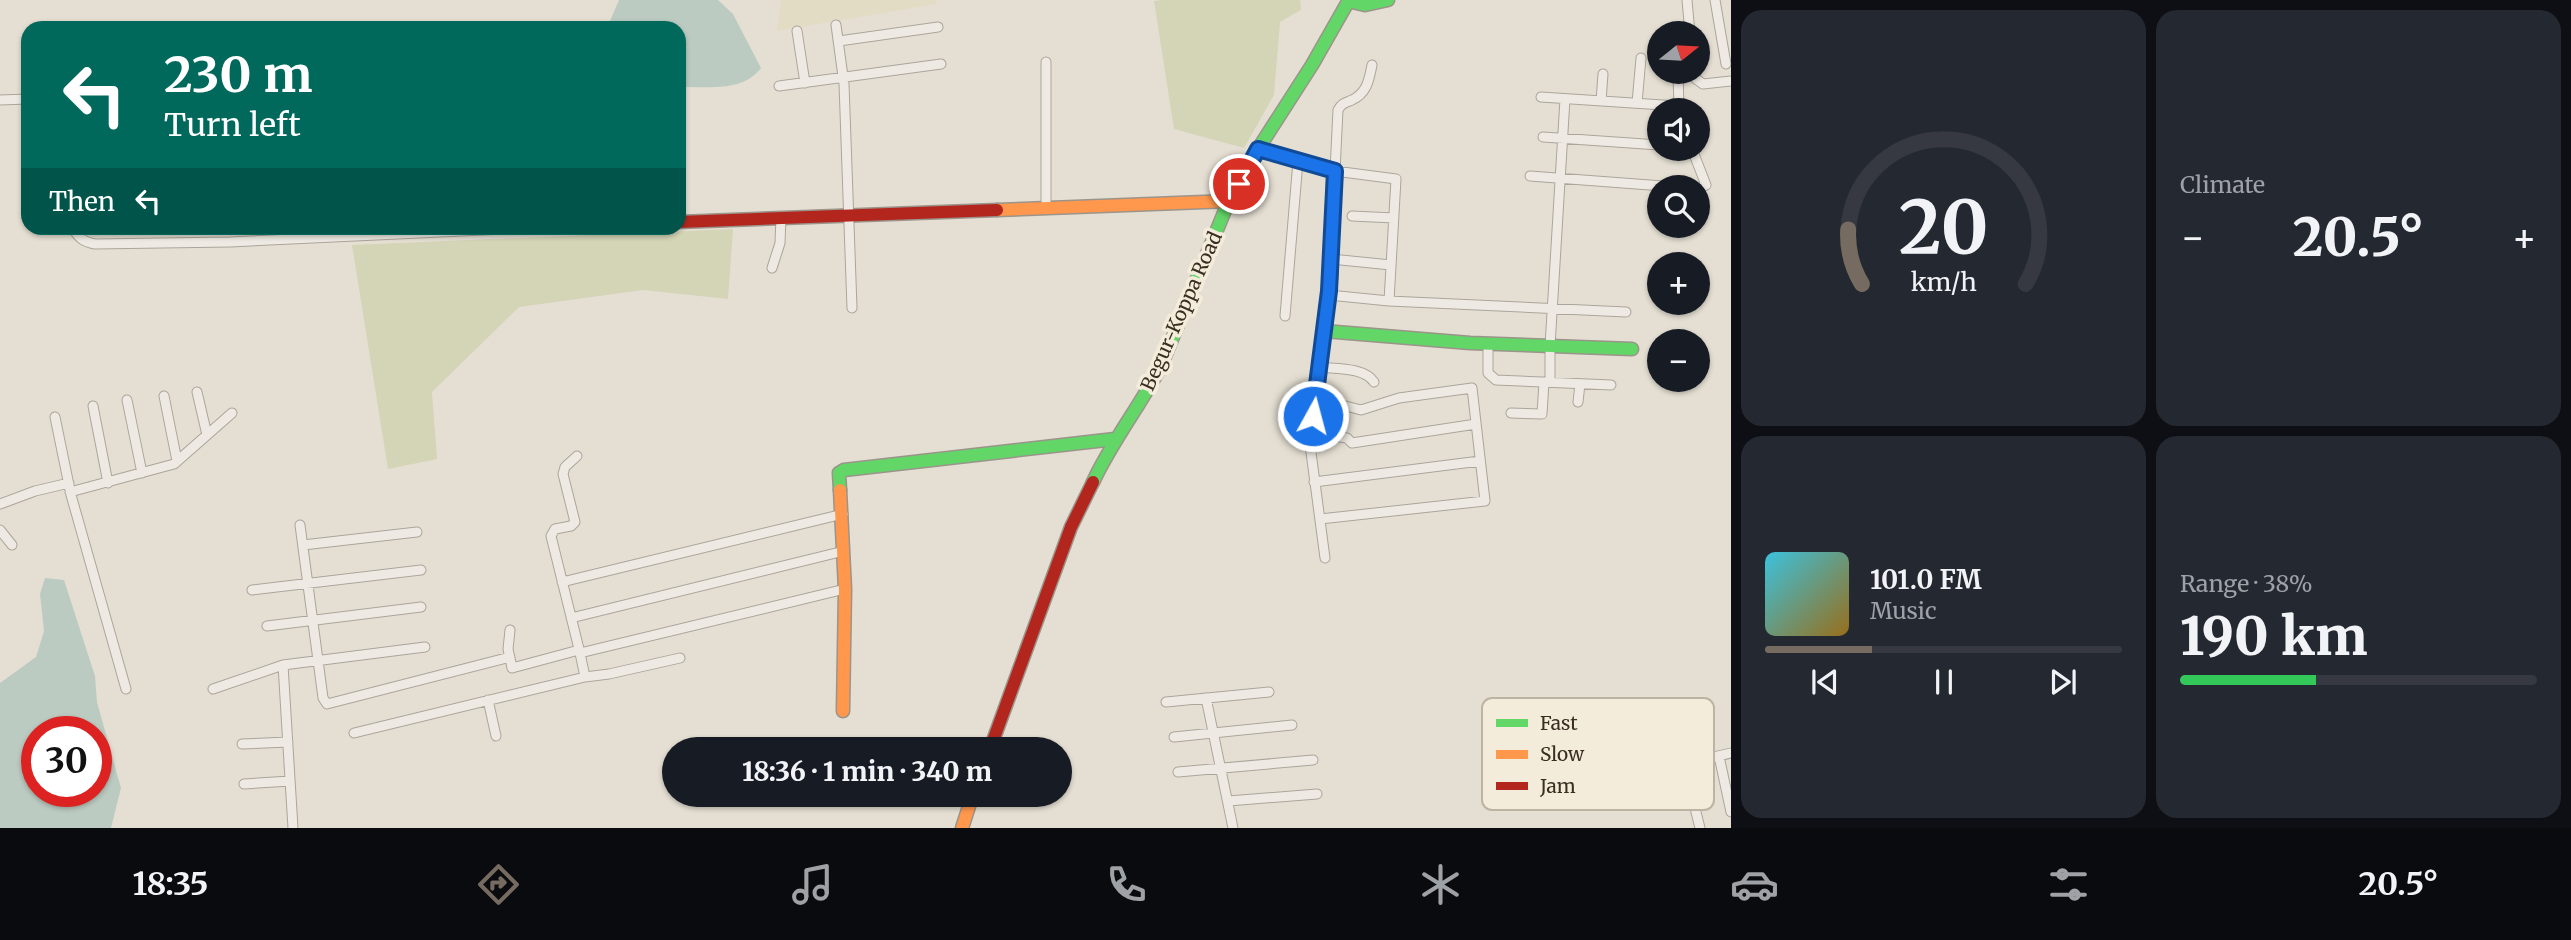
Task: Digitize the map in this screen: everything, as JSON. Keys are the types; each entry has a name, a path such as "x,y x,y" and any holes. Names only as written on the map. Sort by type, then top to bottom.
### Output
{"street":[{"path":"1348,1 1365,5 1388,0"},
{"path":"1687,0 1689,21"},
{"path":"1715,0 1726,64"},
{"name":"Begur-Koppa Road","path":"994,737 1071,527 1107,452 1161,366 1230,201 1258,149 1312,65 1348,1"},
{"path":"836,25 844,77 852,308"},
{"path":"839,41 938,27"},
{"path":"796,30 804,83"},
{"path":"1637,103 1641,58"},
{"path":"1046,62 1046,207"},
{"path":"779,86 941,64"},
{"path":"1325,558 1310,445 1329,295 1338,110 1343,103 1355,99 1363,92 1368,84 1372,65"},
{"path":"1601,101 1603,74"},
{"path":"1702,84 1731,82"},
{"path":"1541,97 1647,104"},
{"path":"0,100 21,99"},
{"path":"1511,413 1542,414 1550,346 1564,99"},
{"path":"1543,137 1647,144"},
{"path":"1258,149 1335,171 1396,179 1389,301"},
{"path":"1285,316 1298,161"},
{"path":"1530,176 1647,185"},
{"path":"686,222 1230,201"},
{"path":"1352,216 1394,218"},
{"path":"772,268 780,243 781,218"},
{"path":"76,235 85,242 95,244 230,242 369,235"},
{"path":"1331,259 1391,265"},
{"path":"1329,295 1389,301 1626,312"},
{"path":"1324,331 1488,344 1632,349"},
{"path":"1488,344 1488,368 1491,377 1496,380 1611,386"},
{"path":"1319,367 1360,372 1374,382"},
{"path":"1578,402 1580,384"},
{"path":"1315,398 1362,410 1399,398 1472,388 1485,500 1320,519"},
{"path":"197,392 207,435"},
{"path":"164,396 177,461"},
{"path":"127,400 142,473"},
{"path":"93,406 108,484"},
{"path":"0,504 35,491 108,484 177,461 232,413"},
{"path":"55,416 70,488 126,689"},
{"path":"1311,433 1347,438 1352,443 1476,424"},
{"path":"843,710 845,589 843,514 838,475 845,470 1115,439"},
{"path":"577,456 565,467 564,474 575,522 571,526 555,529 551,536 585,677"},
{"path":"1314,482 1480,461"},
{"path":"562,582 843,514"},
{"path":"300,526 323,698 327,704 510,657"},
{"path":"0,530 12,545"},
{"path":"303,545 417,532"},
{"path":"571,618 844,551"},
{"path":"252,590 421,570"},
{"path":"510,630 508,649 512,668 845,589"},
{"path":"267,626 421,607"},
{"path":"213,689 283,665 425,647"},
{"path":"354,733 585,677 680,658"},
{"path":"283,665 293,828"},
{"path":"1166,702 1269,692"},
{"path":"1206,698 1233,828"},
{"path":"488,700 496,736"},
{"path":"1174,737 1292,725"},
{"path":"242,744 288,742"},
{"path":"1714,757 1731,753"},
{"path":"1719,756 1731,812"},
{"path":"1178,772 1313,760"},
{"path":"244,784 290,781"},
{"path":"1228,802 1317,794"},
{"path":"962,828 969,807"},
{"path":"1696,810 1700,828"}],"shaded area":[{"path":"619,0 718,0 733,14 761,68 753,76 734,85 686,87 686,21 610,21"},
{"path":"781,0 936,0 937,4 777,31"},
{"path":"45,578 64,580 95,676 101,716 21,716 21,807 112,807 112,756 121,788 111,828 0,828 0,683 36,657 44,631 40,594"}],"green space":[{"path":"1300,0 1301,10 1280,22 1274,95 1244,148 1174,129 1154,1"},
{"path":"733,229 728,299 643,290 519,307 432,392 437,459 388,469 352,245 590,235 686,235 686,231"}],"traffic: fast":[{"path":"1093,482 1161,366 1228,203 1349,0"},
{"path":"1348,1 1365,5 1388,0"},
{"path":"1258,149 1335,171 1331,277 1324,331 1470,343 1632,349"},
{"path":"840,490 839,473 844,470 1115,439"}],"traffic: slow":[{"path":"997,210 1230,201"},
{"path":"840,490 845,589 843,711"},
{"path":"962,828 969,807"}],"traffic: jam":[{"path":"686,222 997,210"},
{"path":"994,737 1071,527 1093,482"}],"route":[{"path":"1239,184 1258,149 1335,171 1329,291 1313,416"}]}
